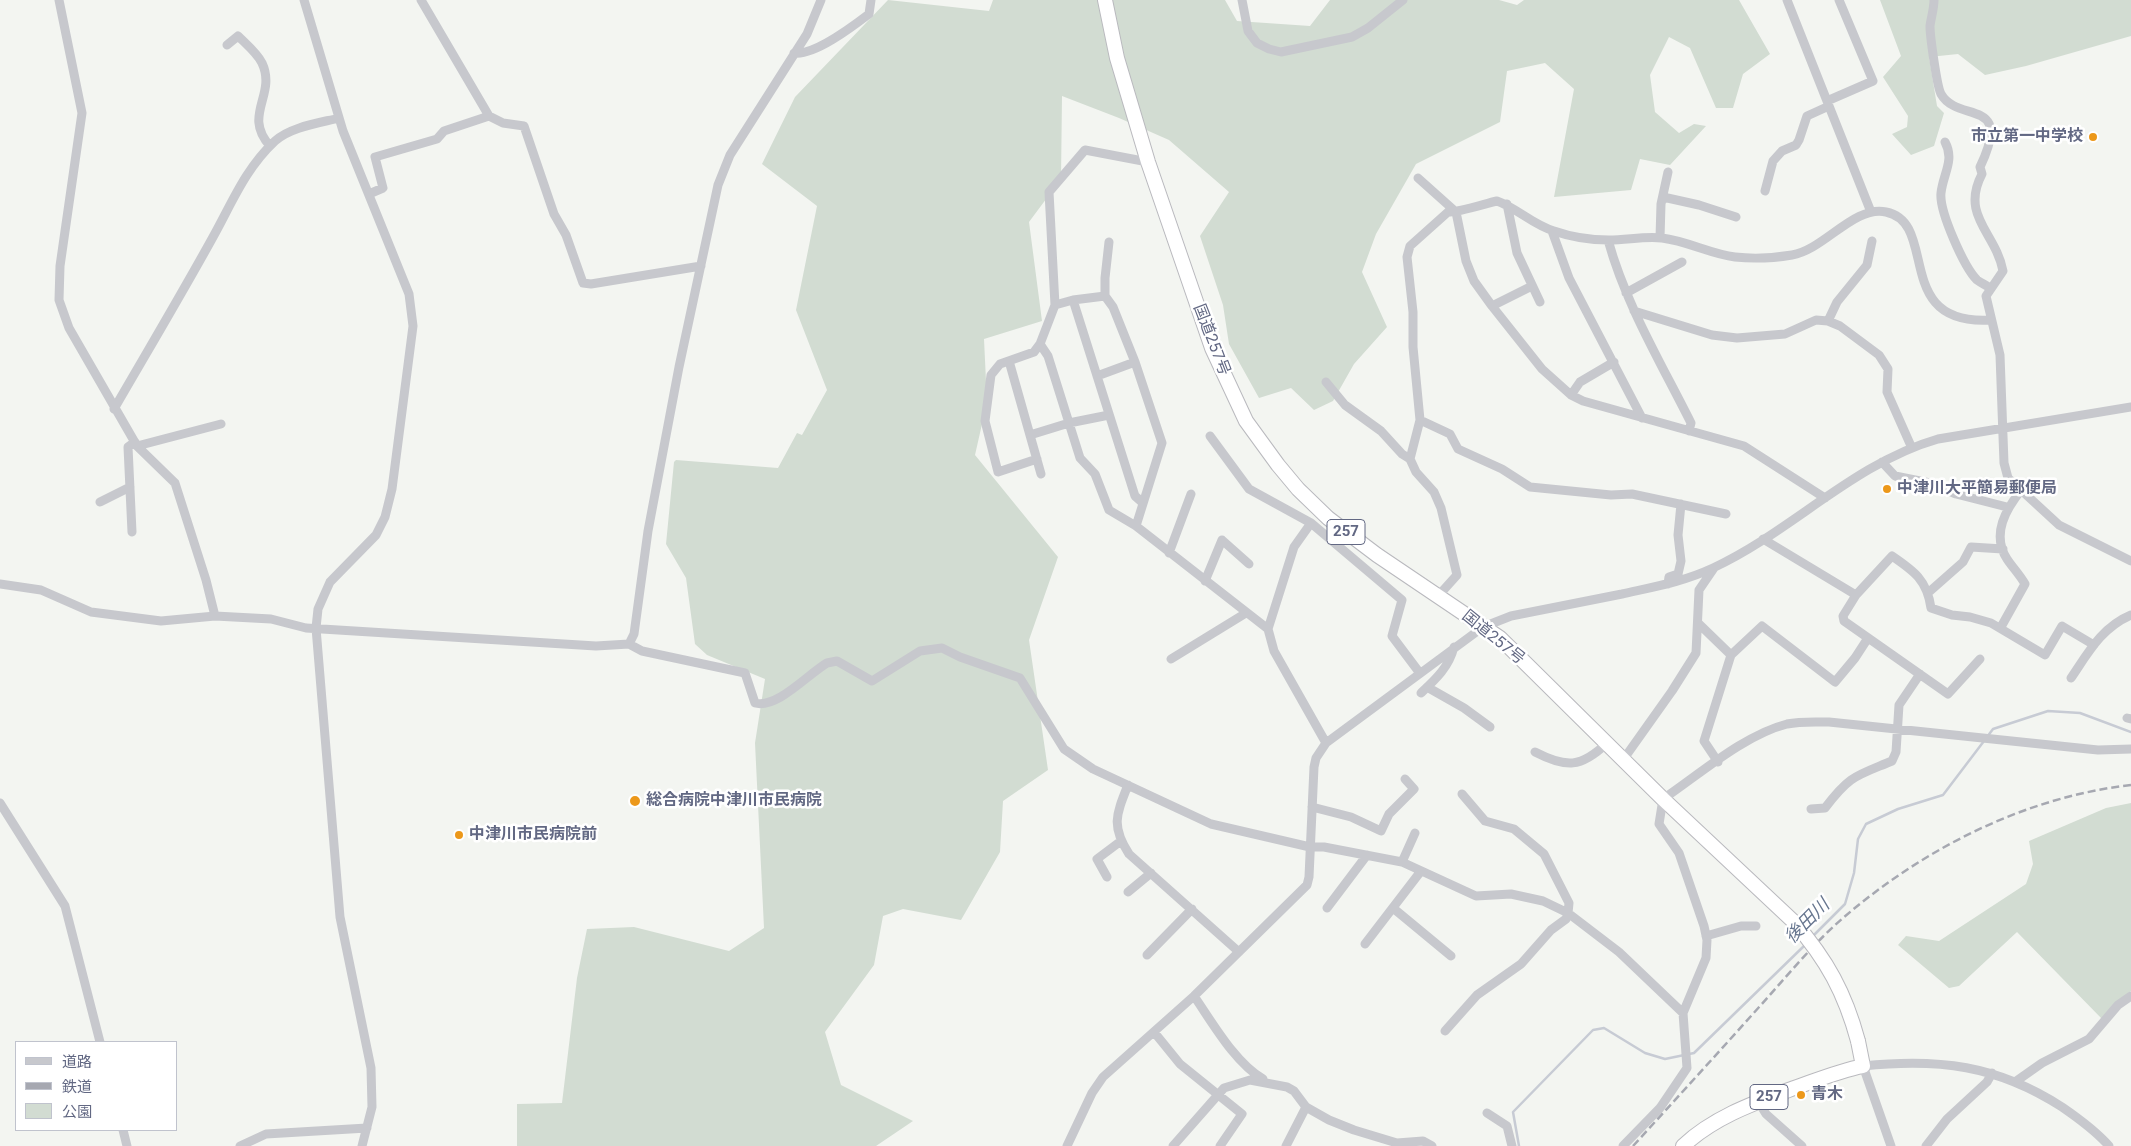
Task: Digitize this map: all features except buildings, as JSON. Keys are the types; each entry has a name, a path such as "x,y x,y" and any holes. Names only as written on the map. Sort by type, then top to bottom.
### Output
{"highway":[{"name":"国道257号","path":"1105,0 1117,58 1148,162 1212,348 1246,421 1298,489 1328,518 1377,555 1439,595 1500,638 1623,760 1794,922 1812,943 1840,988 1858,1041 1863,1066"},
{"name":"257","path":"1683,1146 1709,1126 1758,1101 1836,1072 1863,1066"}],"street":[{"path":"59,0 82,113 60,266 59,300 69,328 114,409 136,444 175,483 206,580 215,616"},
{"path":"304,0 338,118 409,294 413,326 413,341 392,489 385,517 376,535 330,582 318,609 316,628 340,917 371,1068 373,1093 362,1146"},
{"path":"421,0 489,116 502,123 524,126 554,214 566,235 583,283 591,284 701,266"},
{"path":"629,644 634,634 648,531 712,205 723,170 730,155 807,34 821,0"},
{"path":"794,54 803,55 852,27 869,14 871,0"},
{"path":"1242,0 1248,31 1257,42 1269,49 1281,52 1352,37 1368,28 1403,0"},
{"path":"1788,0 1871,212"},
{"path":"1765,191 1773,161 1782,151 1796,145 1800,140 1807,116 1873,80 1839,0"},
{"path":"1934,0 1930,28 1940,92 1946,100 1984,117 1989,123 1989,145 1980,167 1982,174 1974,194 1978,219 2001,259 2003,271 1986,296 2000,355 2004,463 2008,478 2059,525 2131,561"},
{"path":"227,45 238,36 262,64 265,73 265,92 258,120 258,128 270,146"},
{"path":"369,194 383,188 376,157 436,139 444,131 489,116"},
{"path":"114,409 214,236 232,198 270,146 285,134 338,118"},
{"path":"1945,142 1951,158 1941,192 1940,204 1946,223 1970,272 1978,281 1990,288"},
{"path":"1037,459 998,472 986,421 991,375 1000,364 1034,352 1040,344 1055,305 1049,192 1085,150 1148,162"},
{"path":"1660,238 1663,197 1668,172"},
{"path":"1418,178 1456,212 1466,261 1474,281 1542,369 1570,395 1583,401 1744,446 1825,498"},
{"path":"1663,197 1700,205 1736,217"},
{"path":"1410,459 1420,420 1412,347 1413,312 1407,257 1410,246 1448,212 1456,212 1498,200 1552,231 1608,240 1660,238 1735,257 1786,256 1815,246 1852,221 1871,212 1886,212 1901,219 1911,234 1928,294 1940,309 1964,317 1991,320"},
{"path":"1506,204 1517,253 1540,302"},
{"path":"1552,231 1569,278 1642,418"},
{"path":"1608,240 1616,270 1634,311 1691,423 1690,431"},
{"path":"1828,321 1837,302 1867,265 1872,241"},
{"path":"1109,242 1105,296 1113,307 1135,362 1162,442 1136,526"},
{"path":"1626,293 1682,262"},
{"path":"1492,306 1532,286"},
{"path":"1055,305 1073,300 1105,296"},
{"path":"1073,300 1135,496 1143,503"},
{"path":"1634,311 1712,335 1737,338 1785,334 1816,320 1828,321 1840,326 1879,356 1888,369 1887,392 1911,446"},
{"path":"1040,344 1048,356 1080,458 1095,474 1108,510 1136,526 1268,629"},
{"path":"1009,361 1041,474"},
{"path":"1097,376 1135,362"},
{"path":"1570,395 1580,382 1614,362"},
{"path":"1326,382 1345,405 1380,431 1402,454 1410,459 1416,472 1434,492 1441,508 1450,540 1457,574 1439,595"},
{"path":"1067,1146 1092,1093 1104,1077 1194,996 1307,884 1316,758 1326,743 1454,647 1483,627 1510,616 1683,581 1714,568 1763,539 1882,462 1911,446 1938,438 2131,407"},
{"path":"1030,435 1109,415"},
{"path":"1420,420 1450,434 1458,449 1502,469 1530,487 1611,495 1632,494 1726,514"},
{"path":"132,532 128,447 221,424"},
{"path":"1210,436 1249,489 1311,523 1402,600 1392,636 1419,672"},
{"path":"1882,462 1895,476 1930,482 1956,494 2007,507"},
{"path":"100,502 130,487"},
{"path":"2001,628 2025,584 2007,559 2003,549 2000,527 2007,507 2022,489"},
{"path":"1169,553 1191,494"},
{"path":"1668,584 1669,577 1678,574 1680,569 1678,535 1681,504"},
{"path":"1311,523 1294,547 1268,629 1274,651 1326,743"},
{"path":"1763,539 1856,595"},
{"path":"1205,581 1222,540 1249,564"},
{"path":"1929,592 1963,562 1971,547 2003,549"},
{"path":"1980,659 1948,694 1844,621 1843,616 1856,595 1892,556 1913,570 1929,592 1931,608 1952,615 1977,619 2001,628 2045,655 2062,626 2094,645"},
{"path":"1623,760 1672,691 1696,653 1699,590 1714,568"},
{"path":"0,584 41,590 91,612 161,621 215,616 271,619 306,628 596,646 629,644 642,651 746,673 755,702 762,704 776,700 827,663 836,661 872,681 920,651 942,648 960,657 1020,678 1064,749 1093,769 1211,824 1310,847 1324,847 1402,862 1476,896 1511,894 1543,901 1568,913 1619,952 1682,1013"},
{"path":"1171,659 1246,613"},
{"path":"2072,678 2094,645 2111,625 2130,616"},
{"path":"1698,623 1731,655"},
{"path":"1718,762 1704,741 1731,655 1762,626 1835,682 1868,638"},
{"path":"1454,647 1451,660 1424,690 1464,708 1490,727"},
{"path":"1812,809 1825,808 1840,788 1856,774 1892,761 1896,752 1899,705 1920,674"},
{"path":"1623,1146 1660,1108 1687,1068 1687,1049 1682,1013 1706,958 1706,936 1679,853 1659,824 1663,798 1749,740 1787,724 1805,721 2098,750 2131,749"},
{"path":"1535,752 1556,763 1584,762 1606,743"},
{"path":"1312,807 1351,817 1381,831 1389,814 1414,789 1404,779"},
{"path":"1128,785 1118,812 1116,824 1121,841 1129,854 1239,952"},
{"path":"1445,1031 1477,995 1521,964 1551,930 1566,919 1569,903 1544,854 1514,829 1485,821 1462,794"},
{"path":"0,803 65,906 100,1041"},
{"path":"1402,862 1415,833"},
{"path":"1106,877 1097,859 1121,841"},
{"path":"1327,908 1368,855"},
{"path":"1365,944 1421,871"},
{"path":"1128,892 1151,873"},
{"path":"1393,908 1451,956"},
{"path":"1147,955 1192,909"},
{"path":"1706,936 1741,926 1756,926"},
{"path":"1194,996 1218,1032 1244,1063 1255,1074 1268,1082"},
{"path":"2015,1082 2042,1063 2089,1039 2118,1006 2131,996"},
{"path":"1154,1032 1180,1064 1242,1114 1220,1146"},
{"path":"1891,1146 1863,1066 1923,1062 1950,1064 1992,1073 2046,1097 2075,1116 2109,1146"},
{"path":"1926,1146 1947,1119 1987,1082 1992,1073"},
{"path":"1173,1146 1224,1088 1250,1080 1287,1087 1294,1091 1306,1107 1329,1120 1354,1130 1397,1143 1423,1141 1432,1146"},
{"path":"1758,1101 1766,1114 1802,1146"},
{"path":"1286,1146 1306,1107"},
{"path":"1487,1113 1507,1126 1512,1146"},
{"path":"240,1146 266,1134 367,1128"},
{"path":"123,1131 127,1146"}],"green space":[{"path":"888,0 989,11 993,0 1225,0 1237,21 1310,26 1330,0 1499,0 1517,5 1524,0 1739,0 1770,54 1743,74 1733,108 1716,108 1690,48 1669,37 1650,75 1655,112 1679,133 1694,124 1706,126 1670,165 1640,159 1631,190 1554,197 1574,89 1545,63 1507,71 1500,122 1416,164 1376,234 1362,272 1387,327 1354,364 1333,401 1314,410 1291,388 1259,398 1229,344 1223,305 1200,236 1229,192 1169,140 1062,96 1061,179 1029,222 1042,321 984,339 987,402 975,455 1058,557 1029,640 1048,770 1003,801 1000,852 961,920 903,909 883,916 874,965 825,1032 841,1085 913,1121 876,1146 517,1146 517,1104 562,1103 577,978 587,929 634,927 729,951 764,928 755,743 765,679 707,655 695,644 686,578 666,544 674,462 676,460 778,468 797,433 802,435 827,390 796,310 817,206 762,164 795,97"},
{"path":"1880,0 2131,0 2131,36 2026,66 1985,75 1958,54 1929,57 1937,106 1944,113 1934,146 1911,155 1892,134 1907,127 1908,116 1883,77 1901,56"},
{"path":"2131,803 2131,991 2114,1004 2102,1019 2017,932 1959,986 1949,988 1898,945 1906,936 1939,941 2026,884 2033,864 2029,841 2106,808"}],"waterway":[{"name":"後田川","path":"1987,737 1993,729 2048,711 2080,713 2131,732"},
{"name":"後田川","path":"1812,937 1845,904 1854,873 1858,839 1866,824 1898,809 1943,795 1984,741"},
{"name":"後田川","path":"1519,1146 1513,1112 1593,1030 1604,1028 1645,1053 1665,1059 1694,1053 1805,945"}],"railway":[{"path":"1633,1146 1811,949 1843,918 1874,893 1941,849 1977,830 2014,814 2091,791 2131,785"}],"place":[{"name":"市立第一中学校","path":"2093,137"},
{"name":"中津川大平簡易郵便局","path":"1887,489"},
{"name":"総合病院中津川市民病院","path":"635,801"},
{"name":"中津川市民病院前","path":"459,835"},
{"name":"青木","path":"1801,1095"}]}
